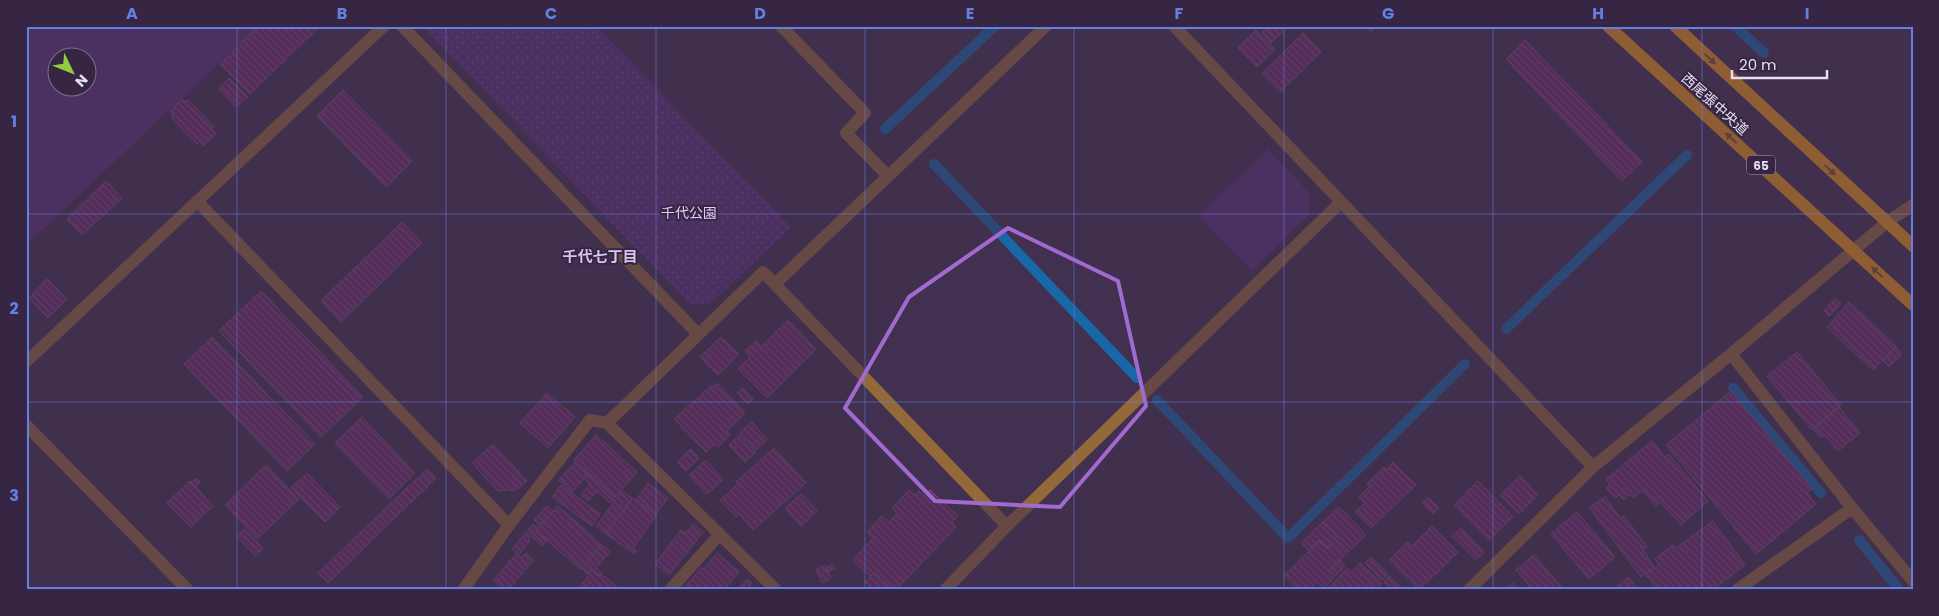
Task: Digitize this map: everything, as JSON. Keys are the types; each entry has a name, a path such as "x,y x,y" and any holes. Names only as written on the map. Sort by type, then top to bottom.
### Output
{"main road":[{"name":"西尾張中央道","path":"1608,26 1913,305"},
{"path":"1675,26 1913,246"}],"street":[{"path":"26,362 384,26"},
{"path":"402,26 698,334"},
{"path":"781,26 865,113 846,133 888,176"},
{"path":"774,284 1046,26"},
{"path":"1174,26 1593,467"},
{"path":"198,201 509,525"},
{"path":"945,590 1007,526 1341,202"},
{"path":"1469,590 1593,467 1887,222 1913,205"},
{"path":"607,424 763,272 1007,526"},
{"path":"1730,354 1852,508 1913,581"},
{"path":"463,590 509,525 590,420 607,424 776,590"},
{"path":"26,425 188,590"},
{"path":"1737,590 1852,508"},
{"path":"670,590 720,534"}],"highlighted area":[{"path":"1008,228 1118,281 1146,406 1060,507 935,501 845,408 909,297"}],"green space":[{"path":"26,26 258,26 26,245"},
{"name":"千代公園","path":"422,26 596,26 791,227 709,305 689,303"},
{"path":"1268,149 1310,194 1309,215 1252,271 1199,216"}],"building":[{"path":"258,26 320,26 250,94 220,64"},
{"path":"1269,26 1279,26 1283,31 1271,43 1262,33"},
{"path":"1366,26 1376,26 1371,31"},
{"path":"1256,30 1275,49 1257,67 1238,48"},
{"path":"1303,33 1321,52 1280,92 1262,74"},
{"path":"1525,40 1642,162 1622,181 1506,59"},
{"path":"229,78 248,97 236,107 219,89"},
{"path":"343,90 412,161 386,187 317,116"},
{"path":"182,99 186,102 188,100 214,127 212,129 216,134 203,146 199,141 197,144 171,117 173,114 170,111"},
{"path":"106,181 122,198 82,235 67,219"},
{"path":"402,222 422,243 341,322 321,301"},
{"path":"47,279 67,299 48,318 29,298"},
{"path":"261,291 363,397 321,437 219,331"},
{"path":"1835,299 1841,304 1829,316 1824,311"},
{"path":"1849,302 1896,346 1873,370 1827,327"},
{"path":"788,320 816,349 767,398 738,369 750,357 745,351 756,341 761,347"},
{"path":"212,337 315,444 287,471 184,364"},
{"path":"721,337 739,354 718,375 700,357"},
{"path":"1896,347 1902,354 1889,367 1883,361"},
{"path":"1797,352 1841,405 1811,429 1767,376"},
{"path":"717,383 745,413 727,431 730,435 718,447 715,444 706,452 674,419 712,385 714,387"},
{"path":"743,388 753,399 748,404 737,393"},
{"path":"1731,391 1812,489 1807,493 1816,504 1756,554 1666,445"},
{"path":"547,393 575,417 548,448 520,423"},
{"path":"1839,407 1860,433 1838,451 1824,435 1821,438 1813,429"},
{"path":"362,417 415,473 389,499 335,443"},
{"path":"752,422 767,440 756,450 740,432"},
{"path":"596,435 637,472 615,497 574,460"},
{"path":"740,435 756,452 745,462 729,445"},
{"path":"1652,441 1665,457 1669,454 1708,501 1681,525 1661,502 1656,506 1642,490 1633,498 1630,494 1624,500 1619,495 1616,498 1606,488 1610,485 1606,479"},
{"path":"493,444 527,481 516,490 498,491 472,463"},
{"path":"774,448 806,483 753,530 739,514 736,517 720,500 738,484 736,482"},
{"path":"690,449 699,458 686,471 677,462"},
{"path":"706,460 723,480 707,494 689,475"},
{"path":"575,462 588,474 572,492 559,480"},
{"path":"1393,462 1416,485 1371,528 1355,512 1365,503 1359,497 1369,487 1367,484 1384,467 1387,470"},
{"path":"266,465 299,499 257,539 225,505"},
{"path":"427,469 436,478 328,583 318,573"},
{"path":"307,473 340,507 325,522 291,488"},
{"path":"589,474 615,498 610,503 597,491 588,501 581,495 590,485 585,479"},
{"path":"1520,476 1538,495 1519,514 1500,495"},
{"path":"196,478 200,482 196,487 191,482"},
{"path":"190,481 213,506 191,527 167,503"},
{"path":"1478,481 1513,517 1489,540 1454,505"},
{"path":"648,483 668,498 656,514 636,500"},
{"path":"561,485 600,514 592,526 552,497"},
{"path":"909,490 915,495 919,491 924,496 930,490 958,516 952,522 956,527 896,590 893,590 874,572 870,576 853,560 873,538 867,532 882,516 889,522 897,514 892,508"},
{"path":"622,491 632,498 605,533 596,526"},
{"path":"801,494 817,511 801,526 785,508"},
{"path":"1428,497 1439,508 1433,514 1422,503"},
{"path":"1605,497 1620,518 1624,516 1647,547 1643,549 1654,567 1641,577 1589,507"},
{"path":"633,498 656,516 633,548 637,551 634,554 606,534"},
{"path":"547,506 553,511 540,525 534,520"},
{"path":"558,506 601,544 580,569 536,531"},
{"path":"1339,507 1366,535 1351,549 1323,522"},
{"path":"1577,512 1615,557 1589,579 1551,534"},
{"path":"1713,521 1745,565 1712,590 1657,590 1646,574 1659,565 1655,559 1673,545 1676,548"},
{"path":"1322,522 1337,537 1327,548 1319,540 1308,550 1301,543"},
{"path":"533,524 538,528 528,539 530,541 519,555 512,549"},
{"path":"693,524 703,532 669,575 655,564 681,530 686,533"},
{"path":"1432,526 1458,552 1419,590 1389,560 1407,542 1412,546"},
{"path":"1461,528 1484,552 1476,560 1452,536"},
{"path":"244,529 263,548 256,556 237,537"},
{"path":"537,532 546,541 542,546 532,537"},
{"path":"1338,539 1349,551 1328,571 1334,578 1324,588 1317,582 1309,590 1298,590 1284,576 1319,541 1327,549"},
{"path":"602,545 610,552 596,568 602,573 599,575 592,569 588,574 582,569"},
{"path":"526,553 534,560 508,590 504,590 493,580 516,554 521,558"},
{"path":"717,553 739,572 724,590 682,590 702,567 704,569"},
{"path":"1534,555 1564,590 1533,590 1516,570"},
{"path":"1371,557 1388,574 1382,580 1365,563"},
{"path":"1340,560 1345,566 1335,576 1330,571"},
{"path":"1360,563 1382,583 1376,590 1327,590 1347,568 1352,572"},
{"path":"832,564 835,569 829,571 827,567"},
{"path":"825,565 831,578 822,583 816,570"},
{"path":"592,571 600,576 601,574 621,590 577,590"},
{"path":"874,573 892,590 872,590 865,582"},
{"path":"1389,576 1404,590 1392,590 1384,582"},
{"path":"1628,577 1639,590 1613,590"},
{"path":"747,579 752,583 747,590 738,589"},
{"path":"1513,583 1519,590 1504,590"}],"waterway":[{"path":"885,129 993,28 992,26"},
{"path":"1735,26 1764,53"},
{"path":"1506,329 1687,155"},
{"path":"934,164 1137,378"},
{"path":"1157,400 1288,538 1465,364"},
{"path":"1733,388 1821,493"},
{"path":"1859,540 1897,587 1894,590"}],"district":[{"name":"千代七丁目","path":"600,256"}]}
